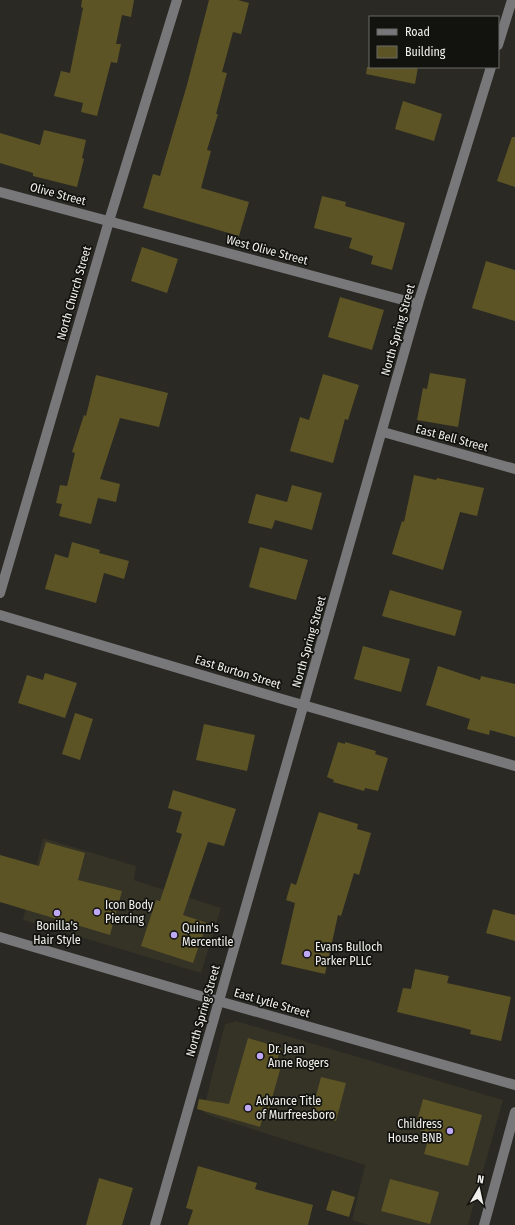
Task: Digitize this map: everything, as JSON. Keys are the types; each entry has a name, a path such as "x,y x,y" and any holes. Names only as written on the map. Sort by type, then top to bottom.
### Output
{"street":[{"name":"North Church Street","path":"0,594 109,221 177,0"},
{"path":"499,42 512,0"},
{"name":"North Spring Street","path":"155,1225 383,432 418,304 491,68"},
{"name":"Olive Street","path":"0,192 109,221"},
{"name":"West Olive Street","path":"109,221 418,304"},
{"name":"East Bell Street","path":"383,432 515,468"},
{"name":"East Burton Street","path":"0,615 515,766"},
{"name":"East Lytle Street","path":"0,937 219,1002 515,1085"},
{"path":"484,1225 515,1112"}],"shaded area":[{"path":"43,838 136,866 134,880 221,908 201,973 23,920"},
{"path":"236,1021 503,1100 468,1225 368,1225 352,1220 365,1165 211,1116 203,1112 225,1024"}],"building":[{"path":"82,0 134,0 131,17 122,15 116,44 121,44 117,63 111,62 97,116 81,112 83,103 54,96 61,71 70,73 83,8 81,7"},
{"path":"209,0 238,0 249,3 241,34 233,32 222,72 227,73 216,114 218,114 207,150 211,151 201,188 249,202 239,236 143,208 153,174 160,176 187,85"},
{"path":"367,67 418,68 415,84 366,74"},
{"path":"403,101 442,114 434,141 395,129"},
{"path":"44,130 86,140 82,158 84,159 77,187 33,176 33,173 0,163 0,133 40,145"},
{"path":"512,137 515,137 515,187 497,181"},
{"path":"322,196 346,202 345,206 405,223 392,270 371,264 373,256 349,248 352,238 314,228"},
{"path":"142,247 178,259 167,293 131,281"},
{"path":"486,261 515,270 515,321 472,308"},
{"path":"340,297 384,310 372,350 328,337"},
{"path":"430,373 466,379 458,427 417,420 423,388 427,389"},
{"path":"323,374 359,385 348,420 345,419 333,463 290,451 300,417 309,420"},
{"path":"96,375 168,393 159,427 120,418 100,479 120,484 116,502 98,498 91,524 59,516 62,504 56,503 60,485 67,486 75,453 72,452 84,415 86,416"},
{"path":"414,475 436,480 437,478 484,488 477,516 460,512 443,570 392,554 402,521 404,522"},
{"path":"292,485 322,493 312,530 275,520 272,529 248,523 256,494 287,502"},
{"path":"72,542 100,550 99,553 129,561 124,579 104,573 96,603 45,589 55,554 68,558"},
{"path":"260,547 308,560 296,600 249,587"},
{"path":"390,590 462,611 455,636 382,616"},
{"path":"363,646 410,659 401,692 354,679"},
{"path":"438,666 480,680 481,676 515,684 515,737 490,730 489,735 467,729 470,719 426,705"},
{"path":"45,673 77,683 65,718 18,703 27,675 43,680"},
{"path":"75,713 93,719 80,760 62,754"},
{"path":"204,724 255,735 247,771 196,760"},
{"path":"338,742 345,744 345,742 376,751 375,754 388,758 378,791 365,788 364,791 333,782 334,780 327,777"},
{"path":"173,790 236,809 224,846 208,842 183,915 207,923 193,963 141,946 156,900 160,901 182,834 176,832 182,812 168,808"},
{"path":"319,812 358,824 357,829 371,833 359,875 354,873 341,916 338,915 325,974 281,964 295,903 286,900 291,883 296,885"},
{"path":"46,842 85,853 78,880 122,891 110,935 0,902 0,855 39,866"},
{"path":"493,909 515,915 515,941 486,933"},
{"path":"415,969 449,976 447,983 511,997 501,1041 470,1034 471,1030 397,1012 403,988 411,989"},
{"path":"248,1038 281,1048 276,1064 281,1066 268,1113 264,1112 260,1127 197,1109 199,1099 229,1104"},
{"path":"321,1077 346,1083 336,1121 311,1115"},
{"name":"Childress House BNB","path":"423,1099 482,1115 468,1166 424,1154 430,1133 415,1129"},
{"path":"198,1166 257,1183 255,1189 313,1205 308,1225 188,1225 193,1210 186,1208"},
{"path":"99,1178 133,1188 122,1225 86,1225"},
{"path":"390,1179 439,1192 430,1224 381,1211"},
{"path":"332,1190 355,1197 349,1217 326,1210"}],"place":[{"name":"Icon Body Piercing","path":"97,912"},
{"name":"Bonilla's Hair Style","path":"57,913"},
{"name":"Quinn's Mercentile","path":"174,935"},
{"name":"Evans Bulloch Parker PLLC","path":"307,954"},
{"name":"Dr. Jean Anne Rogers","path":"260,1056"},
{"name":"Advance Title of Murfreesboro","path":"248,1108"},
{"name":"Childress House BNB","path":"450,1131"}]}
